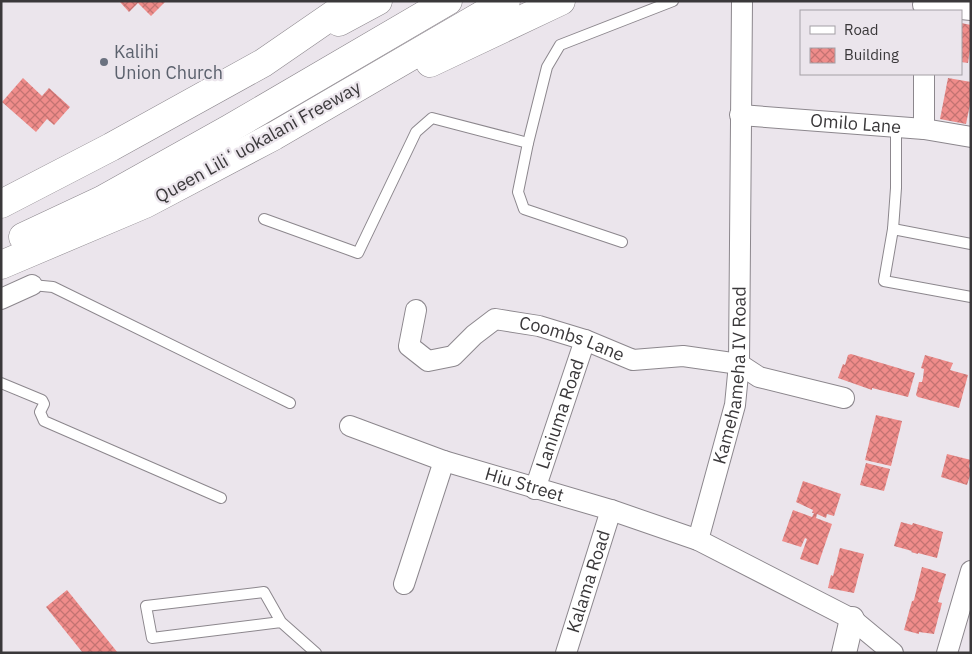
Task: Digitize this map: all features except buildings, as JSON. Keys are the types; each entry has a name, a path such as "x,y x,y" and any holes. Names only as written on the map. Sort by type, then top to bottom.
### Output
{"highway":[{"path":"263,63 353,1"},
{"path":"1,204 111,147 378,1"},
{"path":"1,247 102,200 229,129 448,1"},
{"name":"Queen Liliʻuokalani Freeway","path":"1,264 145,204 274,136 506,1"},
{"path":"274,136 561,1"}],"street":[{"name":"Kamehameha IV Road","path":"698,540 735,405 739,364 742,1"},
{"path":"923,6 971,10"},
{"path":"924,75 924,129"},
{"name":"Omilo Lane","path":"740,115 924,129 971,137"},
{"path":"1,299 32,285"},
{"name":"Coombs Lane","path":"416,310 409,346 428,361 453,356 474,335 495,319 539,326 584,340 633,360 683,356 739,364 759,376 844,398"},
{"name":"Laniuma Road","path":"535,489 584,340"},
{"name":"Hiu Street","path":"350,426 444,460 535,489 611,510 698,540"},
{"path":"404,584 444,460"},
{"name":"Kalama Road","path":"566,653 611,510"},
{"path":"698,540 852,619 893,653"},
{"path":"947,653 971,570"},
{"path":"844,653 852,619"}],"lane":[{"path":"622,242 524,209 518,192 528,143 547,67 560,45 673,1"},
{"path":"264,219 358,253 416,132 432,118 528,143"},
{"path":"896,127 896,188 893,229 884,282 971,297"},
{"path":"893,229 971,244"},
{"path":"32,285 52,287 290,403"},
{"path":"1,383 42,400 44,404 40,412 44,421 220,498"},
{"path":"281,622 152,638 146,606 264,592 281,622 316,653"}],"place":[{"name":"Kalihi Union Church","path":"104,62"}]}
